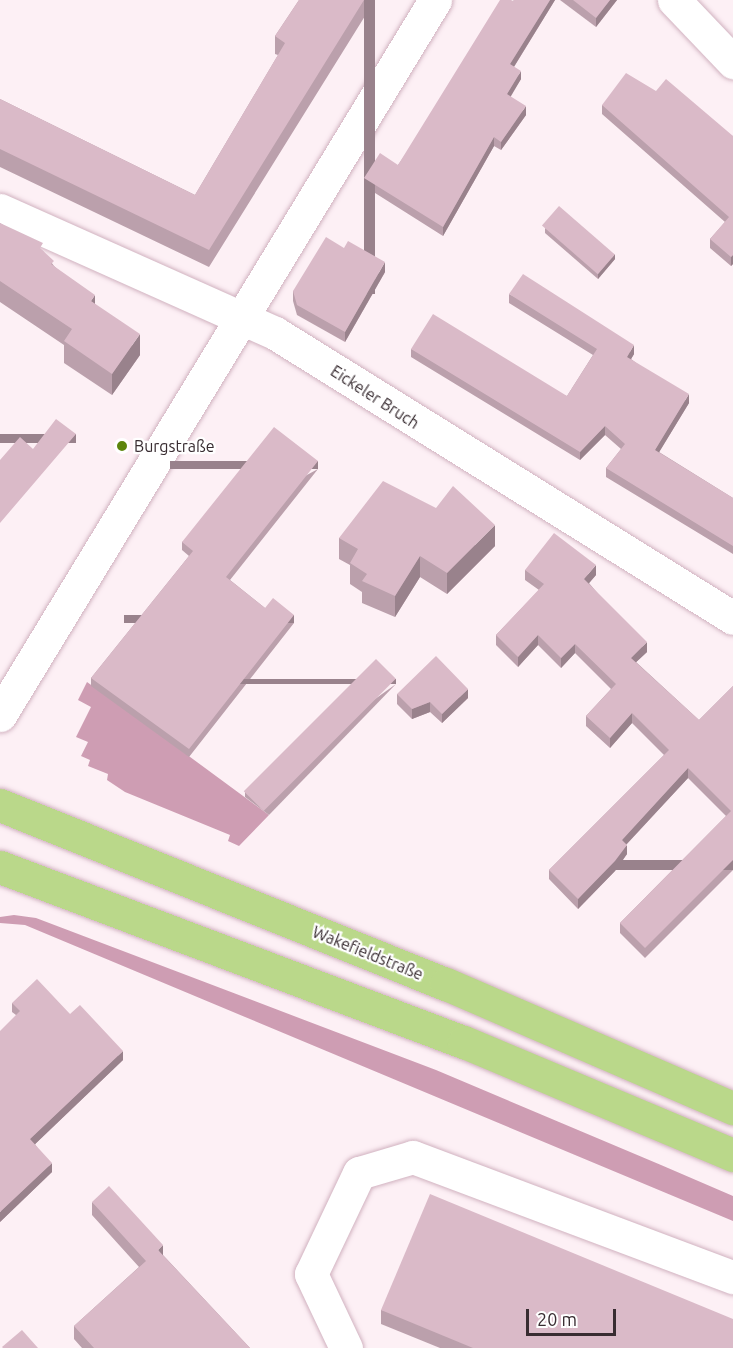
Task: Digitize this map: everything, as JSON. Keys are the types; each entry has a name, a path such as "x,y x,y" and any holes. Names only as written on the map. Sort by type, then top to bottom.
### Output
{"main road":[{"name":"Wakefieldstraße","path":"0,805 446,984 733,1108"},
{"path":"0,867 464,1042 733,1155"}],"street":[{"path":"0,715 435,0"},
{"path":"674,0 733,62"},
{"name":"Eickeler Bruch","path":"0,210 275,333 733,618"},
{"path":"346,1348 311,1274 359,1173 413,1157 733,1277"}],"shaded area":[{"path":"87,682 269,815 239,846 228,841 230,835 125,792 107,780 108,774 88,766 90,760 81,756 88,742 76,737 91,707 78,700"},
{"path":"14,915 36,918 436,1070 661,1165 733,1196 733,1221 25,925 0,923 0,917"}],"building":[{"path":"299,0 364,0 209,250 0,149 0,99 195,195 285,43 275,36"},
{"path":"500,0 550,0 510,64 521,71 507,94 526,106 501,142 494,137 443,227 364,178 380,153 398,165"},
{"path":"573,0 610,0 596,18"},
{"path":"626,73 656,91 666,79 733,136 733,255 731,257 710,239 729,217 602,105"},
{"path":"559,206 615,255 598,274 542,226"},
{"path":"0,223 43,243 40,248 54,261 51,264 95,295 91,301 140,334 112,374 64,341 72,329 0,281"},
{"path":"326,237 344,248 348,241 385,262 345,332 297,305 293,291"},
{"path":"523,274 634,345 627,357 689,394 655,450 733,498 733,546 606,468 625,444 605,426 580,452 411,349 433,314 567,396 597,349 509,294"},
{"path":"56,419 76,434 0,523 0,460 20,437 33,449"},
{"path":"274,427 318,461 226,577 265,608 273,598 294,615 189,749 91,678 193,551 182,542"},
{"path":"383,481 436,508 453,486 495,525 447,573 420,556 395,596 362,581 367,574 350,563 358,549 339,538"},
{"path":"554,533 596,565 584,579 647,642 631,658 699,720 733,686 733,860 645,948 620,923 731,811 688,768 622,840 627,845 615,861 578,899 549,870 669,750 632,713 610,738 586,716 616,684 575,644 561,658 538,635 518,657 496,635 544,584 525,570"},
{"path":"436,656 468,689 442,714 430,702 412,709 397,694"},
{"path":"376,659 396,679 264,811 244,791"},
{"path":"37,979 70,1014 80,1005 123,1051 30,1139 52,1163 0,1212 0,1031 20,1011 12,1003"},
{"path":"109,1186 163,1245 158,1250 250,1348 94,1348 74,1326 146,1261 92,1202"},
{"path":"430,1194 733,1319 733,1348 473,1348 381,1310"},
{"path":"22,1330 38,1348 2,1347"}],"place":[{"name":"Burgstraße","path":"122,446"}]}
